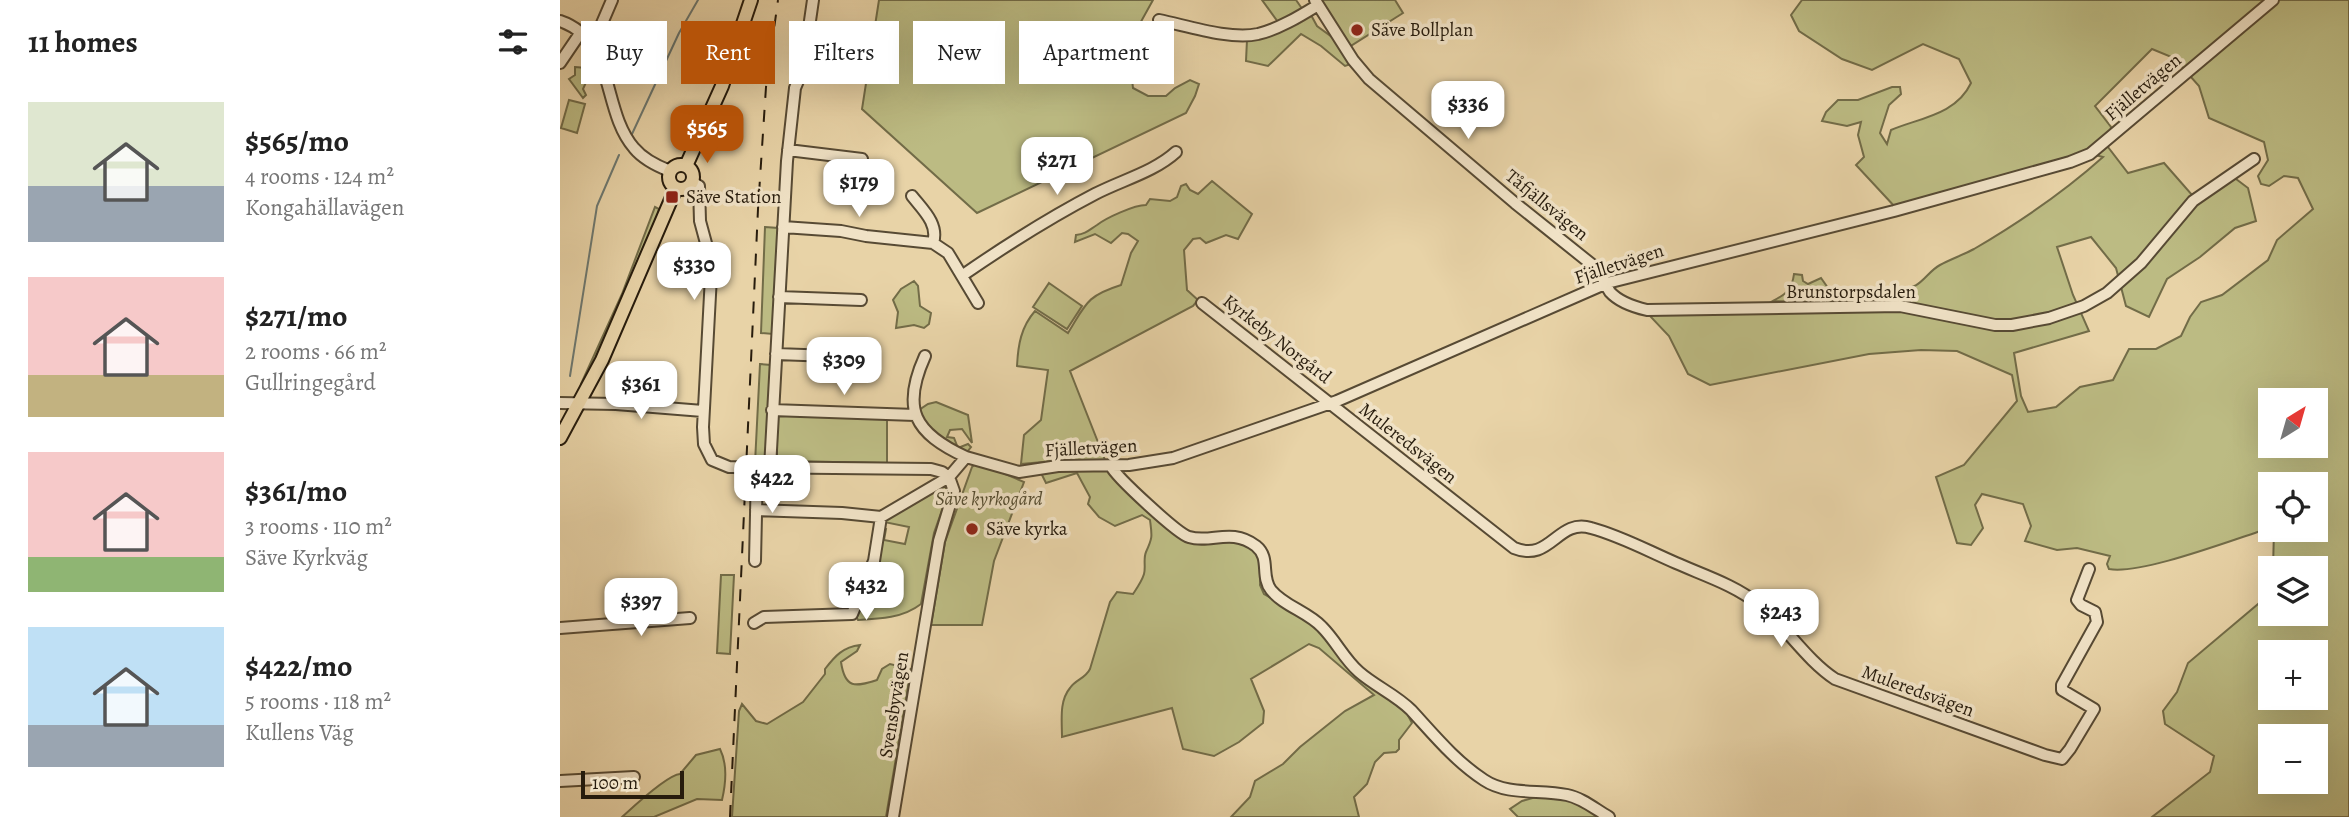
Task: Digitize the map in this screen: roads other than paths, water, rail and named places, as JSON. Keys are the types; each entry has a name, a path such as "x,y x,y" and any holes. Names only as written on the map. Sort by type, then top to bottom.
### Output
{"main road":[{"path":"686,166 722,86 751,0"},
{"path":"678,165 686,166 692,172 692,181 684,188 676,188 670,182 670,171 678,165"},
{"path":"560,438 606,351 676,188"}],"street":[{"path":"603,21 612,0"},
{"path":"770,468 788,150 795,88 803,69 814,0"},
{"name":"Fjälletvägen","path":"915,415 939,443 966,457 1019,472 1058,466 1111,466 1173,458 1330,404 1607,283 1894,211 2090,154 2273,0"},
{"name":"Tåfjällsvägen","path":"1159,20 1229,34 1253,34 1268,31 1317,3 1353,60 1369,79 1514,203 1595,267 1607,283"},
{"path":"560,21 581,34"},
{"path":"560,63 581,40"},
{"path":"608,84 625,136 640,155 670,171"},
{"path":"788,150 862,159"},
{"path":"962,275 1052,218 1161,164 1176,152"},
{"name":"Brunstorpsdalen","path":"1607,283 1609,290 1621,300 1633,307 1647,310 1900,306 1995,325 2027,323 2072,310 2107,293 2141,263 2193,201 2254,159"},
{"path":"692,181 699,187 700,220 710,258 703,411 704,444 712,460 729,467 931,470 942,472 949,477"},
{"path":"912,196 934,226 936,233 933,243"},
{"path":"783,227 841,231 933,243 948,253 978,303"},
{"path":"779,297 861,300"},
{"name":"Kyrkeby Norgård","path":"1202,303 1330,404"},
{"path":"776,354 859,357"},
{"path":"772,410 915,415 912,403 914,387 925,356"},
{"path":"560,403 703,411"},
{"name":"Muleredsvägen","path":"1330,404 1514,548 1528,552 1542,549 1573,526 1581,525 1614,536 1730,587 1758,603 1835,679 2062,759 2094,709 2062,690 2062,685 2097,622 2095,612 2077,600 2089,569"},
{"path":"756,510 881,517 949,477 966,457"},
{"path":"1111,466 1121,480 1181,533 1196,538 1229,536 1258,547 1264,556 1266,582 1272,592 1321,625 1341,653 1360,673 1407,707 1435,738 1483,779 1513,790 1578,798 1609,817"},
{"path":"755,561 757,468"},
{"name":"Svensbyvägen","path":"892,817 939,541 954,495 949,477"},
{"path":"754,623 764,617 852,614 874,561 881,517"},
{"path":"560,628 690,618"},
{"path":"560,781 634,777"}],"waterway":[{"path":"632,134 679,33 698,0"},
{"path":"570,376 597,206 619,155"}],"railway":[{"path":"730,817 758,209 766,87 778,0"}],"place":[{"name":"Säve Bollplan","path":"1357,30"},
{"name":"Säve Station","path":"672,197"},
{"name":"Säve kyrka","path":"972,529"}],"park label":[{"name":"Säve kyrkogård","path":"989,499"}]}
